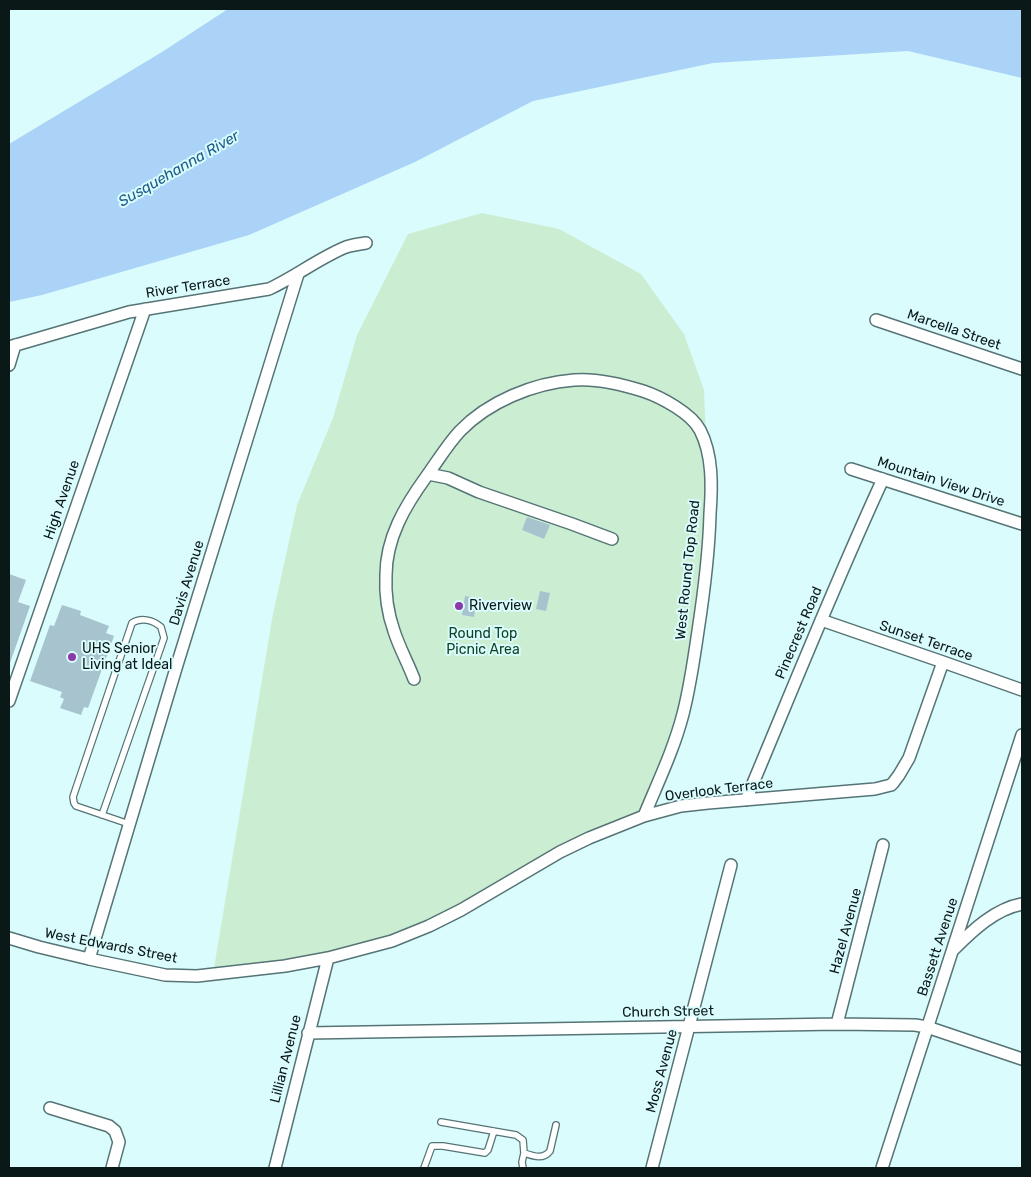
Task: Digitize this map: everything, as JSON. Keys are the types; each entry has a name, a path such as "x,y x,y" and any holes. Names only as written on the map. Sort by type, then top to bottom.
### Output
{"street":[{"name":"River Terrace","path":"12,346 129,312 269,289 348,247 366,243"},
{"name":"Davis Avenue","path":"89,959 298,274"},
{"name":"High Avenue","path":"9,701 145,309"},
{"name":"Marcella Street","path":"876,320 1022,369"},
{"path":"9,365 12,346"},
{"name":"West Round Top Road","path":"414,679 394,632 388,605 386,575 390,545 398,521 413,495 460,431 489,408 511,396 556,383 576,380 608,382 652,394 669,402 700,428 707,446 711,498 710,536 704,594 683,716 666,764 644,816"},
{"name":"Mountain View Drive","path":"851,469 1022,524"},
{"path":"428,474 448,478 479,492 612,539"},
{"name":"Pinecrest Road","path":"746,800 858,533 883,479"},
{"name":"Sunset Terrace","path":"821,620 1022,690"},
{"name":"Overlook Terrace","path":"328,958 392,941 429,926 461,910 560,852 644,816 681,806 875,789 890,785 899,775 909,758 943,662"},
{"name":"Bassett Avenue","path":"882,1168 1022,735"},
{"name":"Hazel Avenue","path":"837,1024 883,845"},
{"name":"Moss Avenue","path":"652,1168 731,865"},
{"path":"952,952 974,930 997,914 1022,904"},
{"name":"West Edwards Street","path":"9,938 89,959 165,975 197,976 285,966 328,958"},
{"name":"Lillian Avenue","path":"275,1168 328,958"},
{"name":"Church Street","path":"308,1033 837,1024 915,1025 927,1027 1022,1059"},
{"path":"50,1108 109,1126 115,1131 119,1142 112,1168"}],"lane":[{"path":"102,816 164,638 161,626 156,622 136,620 132,623 73,796 76,806 102,816 129,824"},
{"path":"441,1122 516,1135 523,1140 523,1168"},
{"path":"524,1153 538,1157 547,1154 550,1151 556,1125"},
{"path":"424,1168 432,1146 485,1153 488,1150 494,1131"}],"green space":[{"name":"Round Top Picnic Area","path":"482,213 559,229 641,274 684,334 704,390 710,536 690,684 644,816 560,852 461,910 328,958 213,974 272,619 297,505 333,418 357,335 408,234"}],"water":[{"name":"Susquehanna River","path":"228,9 1022,9 1022,78 908,51 713,63 533,101 415,162 249,235 42,295 9,302 9,144 162,52"}],"building":[{"path":"527,517 550,525 544,539 522,530"},
{"path":"9,574 26,580 18,602 30,606 10,663 9,662"},
{"path":"540,591 550,593 546,611 536,609"},
{"path":"465,596 477,598 474,617 462,615"},
{"name":"UHS Senior Living at Ideal","path":"62,605 81,611 80,615 109,626 106,633 114,636 88,708 84,707 81,715 60,708 64,699 60,697 62,692 30,681 50,625 54,626"}],"place":[{"name":"Riverview","path":"459,606"},
{"name":"UHS Senior Living at Ideal","path":"72,657"}]}
